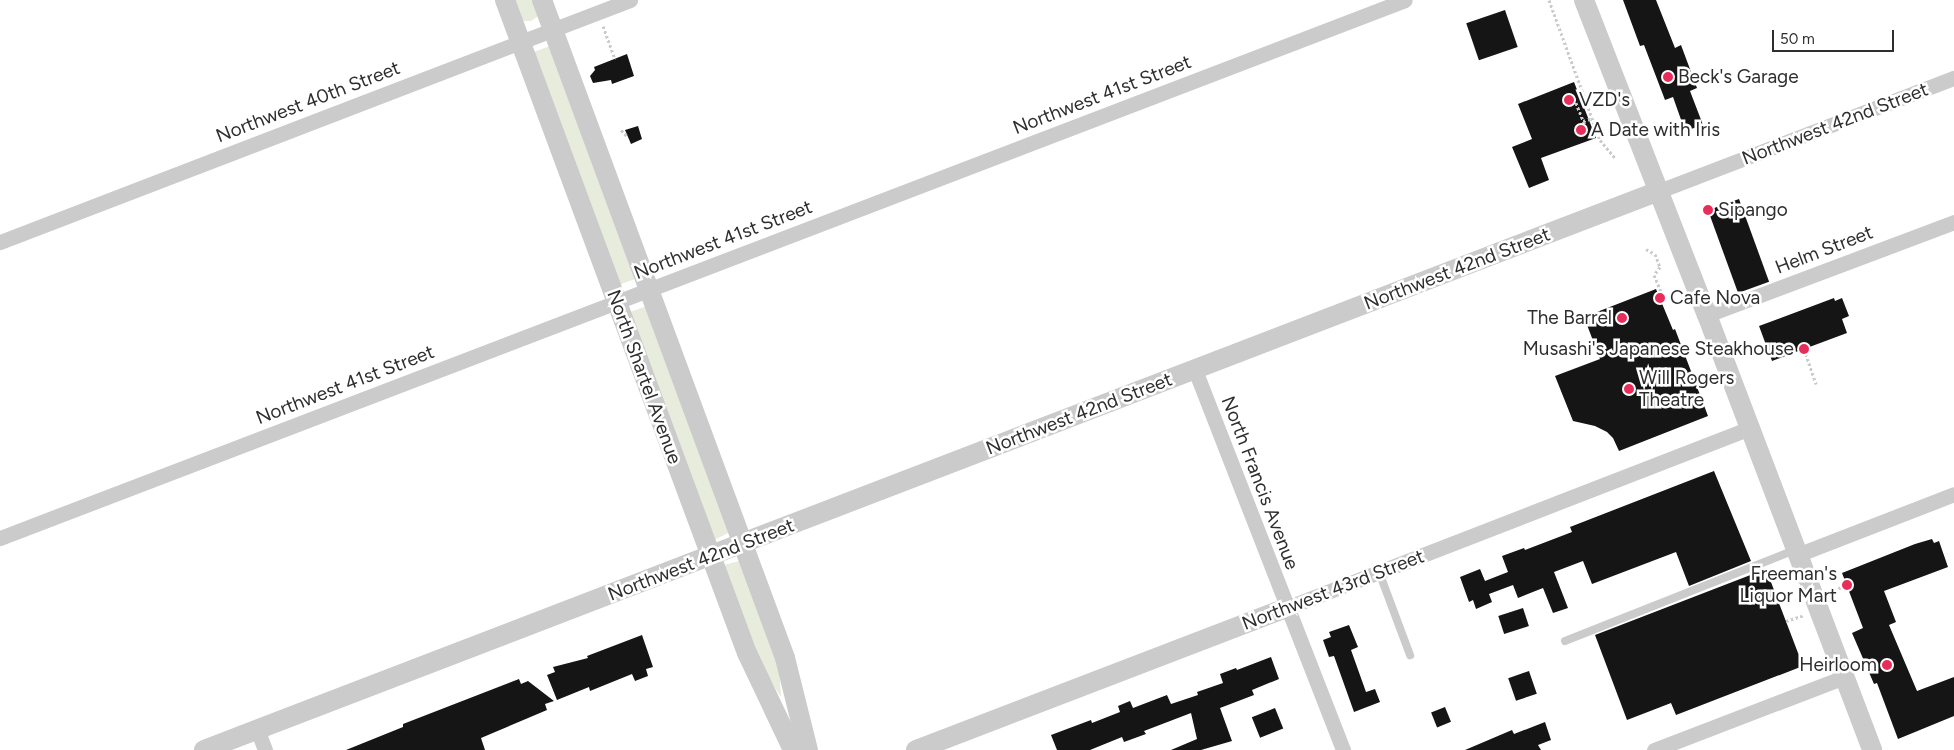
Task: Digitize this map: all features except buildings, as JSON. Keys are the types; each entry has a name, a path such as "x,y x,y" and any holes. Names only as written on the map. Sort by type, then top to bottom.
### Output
{"street":[{"name":"North Shartel Avenue","path":"506,0 616,303 747,652 793,750"},
{"name":"North Shartel Avenue","path":"542,0 785,658 808,750"},
{"name":"Northwest 40th Street","path":"0,242 630,0"},
{"name":"Northwest 41st Street","path":"0,538 1405,0"},
{"path":"1584,0 1707,315 1872,750"},
{"name":"Northwest 42nd Street","path":"204,750 1954,78"},
{"name":"Helm Street","path":"1707,315 1954,222"},
{"name":"North Francis Avenue","path":"1194,370 1343,750"},
{"name":"Northwest 43rd Street","path":"916,750 1749,428"},
{"path":"1796,553 1954,494"},
{"path":"1654,750 1844,677"},
{"path":"257,729 265,750"}],"lane":[{"path":"1565,641 1796,553"},
{"path":"1379,572 1410,654"}],"path":[{"path":"1549,0 1600,140 1615,158"},
{"path":"598,12 615,59"},
{"path":"1569,100 1574,98 1586,128 1581,130"},
{"path":"1576,117 1581,116"},
{"path":"1583,121 1593,118"},
{"path":"621,130 627,136"},
{"path":"1646,249 1655,254 1660,267 1654,275 1664,296 1660,298"},
{"path":"1804,349 1816,384"}],"green space":[{"path":"514,0 533,0 538,16 531,21 523,21"},
{"path":"550,46 635,279 618,285 533,52"},
{"path":"647,306 730,532 716,539 714,538 630,312"},
{"path":"739,561 779,665 781,697 764,671 724,565"}],"place":[{"name":"Beck's Garage","path":"1668,77"},
{"name":"VZD's","path":"1569,100"},
{"name":"A Date with Iris","path":"1581,130"},
{"name":"Sipango","path":"1708,210"},
{"name":"Cafe Nova","path":"1660,298"},
{"name":"The Barrel","path":"1622,318"},
{"name":"Musashi's Japanese Steakhouse","path":"1804,349"},
{"name":"Will Rogers Theatre","path":"1629,389"},
{"name":"Freeman's Liquor Mart","path":"1847,585"},
{"name":"Heirloom","path":"1887,665"}]}
